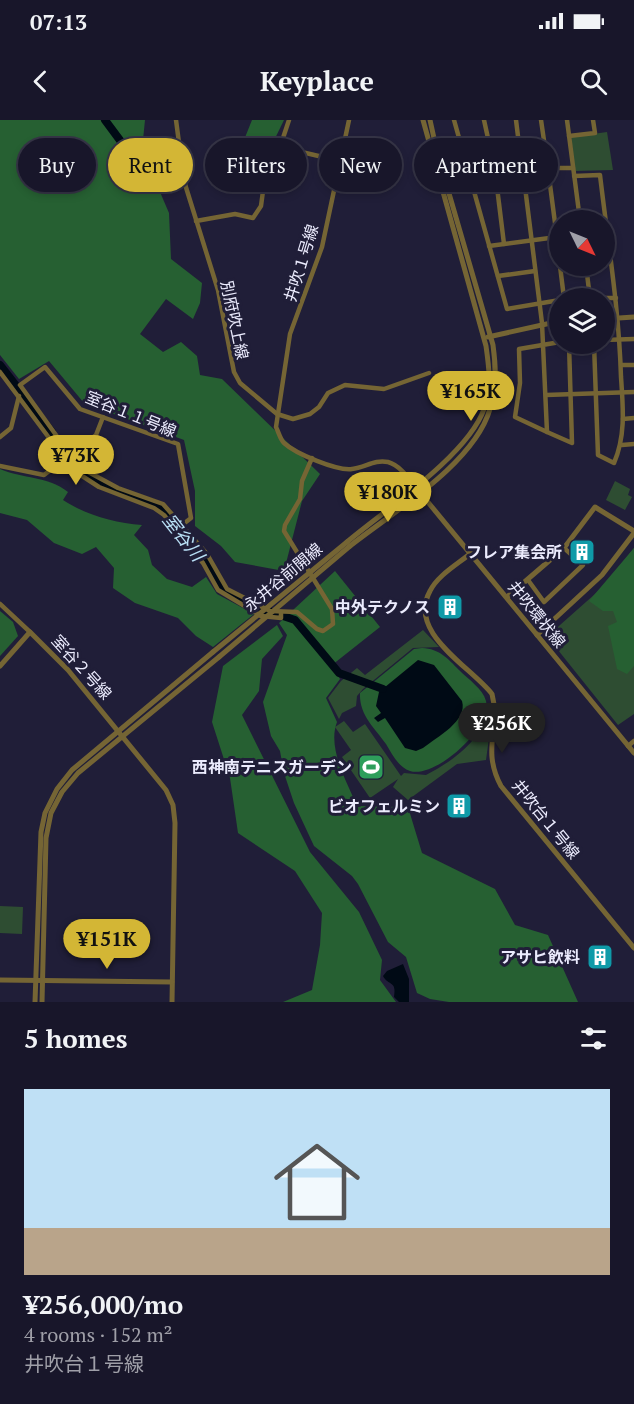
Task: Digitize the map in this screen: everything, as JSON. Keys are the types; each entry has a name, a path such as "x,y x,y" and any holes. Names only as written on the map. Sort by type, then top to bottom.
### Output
{"street":[{"name":"別府吹上線","path":"177,120 175,127 184,181 218,290 234,372 240,382 277,414"},
{"path":"283,138 288,120"},
{"name":"井吹１号線","path":"345,138 349,120"},
{"name":"永井谷前開線","path":"42,1002 46,838 51,813 62,792 78,772 219,657 415,486 452,457 471,435 484,409 490,377 487,337 423,120"},
{"name":"永井谷前開線","path":"34,1002 39,855 45,813 57,789 72,770 118,729 348,544 419,492 463,454 479,432 490,411 496,372 430,120"},
{"path":"454,120 459,138"},
{"path":"484,120 495,170 522,169 516,120"},
{"path":"541,120 548,168 573,168"},
{"path":"567,120 579,210"},
{"path":"569,136 594,133 593,120"},
{"path":"574,176 600,175 604,210"},
{"path":"546,432 544,344 524,179 549,177 554,210"},
{"path":"196,221 227,215 253,218 261,206 263,192"},
{"name":"井吹１号線","path":"277,414 290,334 322,247 333,192"},
{"path":"473,192 507,309 549,302"},
{"path":"498,192 504,244"},
{"path":"489,246 549,238"},
{"path":"498,276 535,270"},
{"path":"594,354 598,455 614,463 622,445 623,419 619,318 613,276"},
{"path":"615,318 634,317"},
{"path":"487,337 549,322"},
{"path":"615,339 634,339"},
{"path":"549,343 519,349 520,383 515,417 572,443 569,354"},
{"path":"621,365 634,365"},
{"name":"室谷１１号線","path":"45,367 80,409 103,417 178,444 191,518 182,524 163,504 94,476 79,466 72,453 20,385 45,367"},
{"path":"0,372 73,470 86,480 154,508 177,529 203,563 218,590 261,616 280,618 281,612"},
{"path":"415,486 396,465 386,461 373,462 354,470 340,469 290,448 282,441 276,427 277,414 286,419 293,419 310,414 319,407 328,393 345,385 384,389 429,374"},
{"path":"546,395 634,392"},
{"path":"0,437 11,428 19,396"},
{"path":"0,466 44,475 96,435 103,417"},
{"path":"623,419 634,418"},
{"path":"622,445 634,444"},
{"path":"177,529 182,524 198,548 207,554 222,583 270,611 297,612 317,629 323,631 333,624 332,609 284,531 300,499 302,481 312,458"},
{"name":"井吹環状線","path":"415,486 634,753"},
{"path":"507,597 564,548 595,507 634,532 602,575 537,635"},
{"path":"528,580 544,602 565,584 583,565 564,548"},
{"name":"井吹台１号線","path":"471,553 430,590 426,603 429,629 492,694 495,705 490,760 501,786 634,948"},
{"path":"0,604 30,632"},
{"name":"室谷２号線","path":"0,666 30,632 63,663 166,790 173,805 175,823 172,1002"},
{"path":"628,746 634,741"},
{"path":"0,980 172,982"}],"green space":[{"path":"0,120 145,120 143,138 108,138 108,192 160,192 169,213 171,259 202,283 200,303 193,319 166,299 140,334 163,352 181,342 197,356 200,375 222,379 320,474 302,501 284,571 235,562 221,546 195,526 195,491 184,440 84,403 49,361 19,379 0,355"},
{"path":"252,120 284,120 275,138 245,138"},
{"path":"607,132 613,170 575,171 571,137"},
{"path":"0,469 52,483 68,492 63,500 91,514 142,525 134,535 148,550 152,565 167,579 192,587 206,577 217,594 254,614 213,647 196,636 178,618 135,603 113,588 114,568 96,547 82,554 54,543 27,520 0,513"},
{"path":"615,481 630,489 628,495 632,497 625,510 606,500"},
{"path":"634,548 634,714 618,725 550,640 551,633 604,586"},
{"path":"634,548 634,666 627,674 617,669 608,626 617,622 613,611 603,611 589,601"},
{"path":"335,571 380,627 332,665 340,679 326,698 337,722 334,743 336,754 357,806 408,807 422,853 495,889 515,925 548,935 578,1002 449,1002 430,999 417,993 406,957 388,942 358,884 352,876 314,846 294,803 284,773 280,751 271,736 263,702 287,635 279,623"},
{"path":"0,611 13,622 18,636 0,656"},
{"path":"277,625 283,636 262,659 259,691 242,715 310,852 359,912 382,960 380,980 396,1002 283,1002 312,990 320,945 322,913 295,871 238,833 230,778 212,722 223,666"},
{"path":"423,630 439,647 413,648 363,689 357,696 356,706 342,713 339,719 328,698 341,681 357,668 365,675"},
{"path":"414,649 434,650 443,655 475,684 486,701 485,712 480,724 460,749 433,767 421,771 410,771 393,756 368,720 362,708 360,693"},
{"path":"488,708 493,709 486,760 457,764 408,800 393,787 398,779 370,798 342,757 351,750 335,727 344,721 353,732 365,724 401,776 404,773 426,775 447,763 466,748 480,730"},
{"path":"0,906 23,907 22,934 0,933"}],"shaded area":[{"path":"418,660 434,665 462,701 463,708 450,728 416,751 405,748 385,718 378,722 374,718 381,713 376,706 379,692"},
{"path":"403,964 409,979 409,1002 399,1002 394,997 393,986 383,976 387,971"}],"waterway":[{"path":"105,120 118,138"},
{"name":"室谷川","path":"0,365 52,432"},
{"name":"室谷川","path":"73,462 93,479 111,489 154,503 164,510 183,530 207,563 220,588 250,605 295,620 339,673 383,689"}],"place":[{"name":"フレア集会所","path":"582,552"},
{"name":"中外テクノス","path":"450,607"},
{"name":"西神南テニスガーデン","path":"371,767"},
{"name":"ビオフェルミン","path":"459,806"},
{"name":"アサヒ飲料","path":"600,957"}]}
